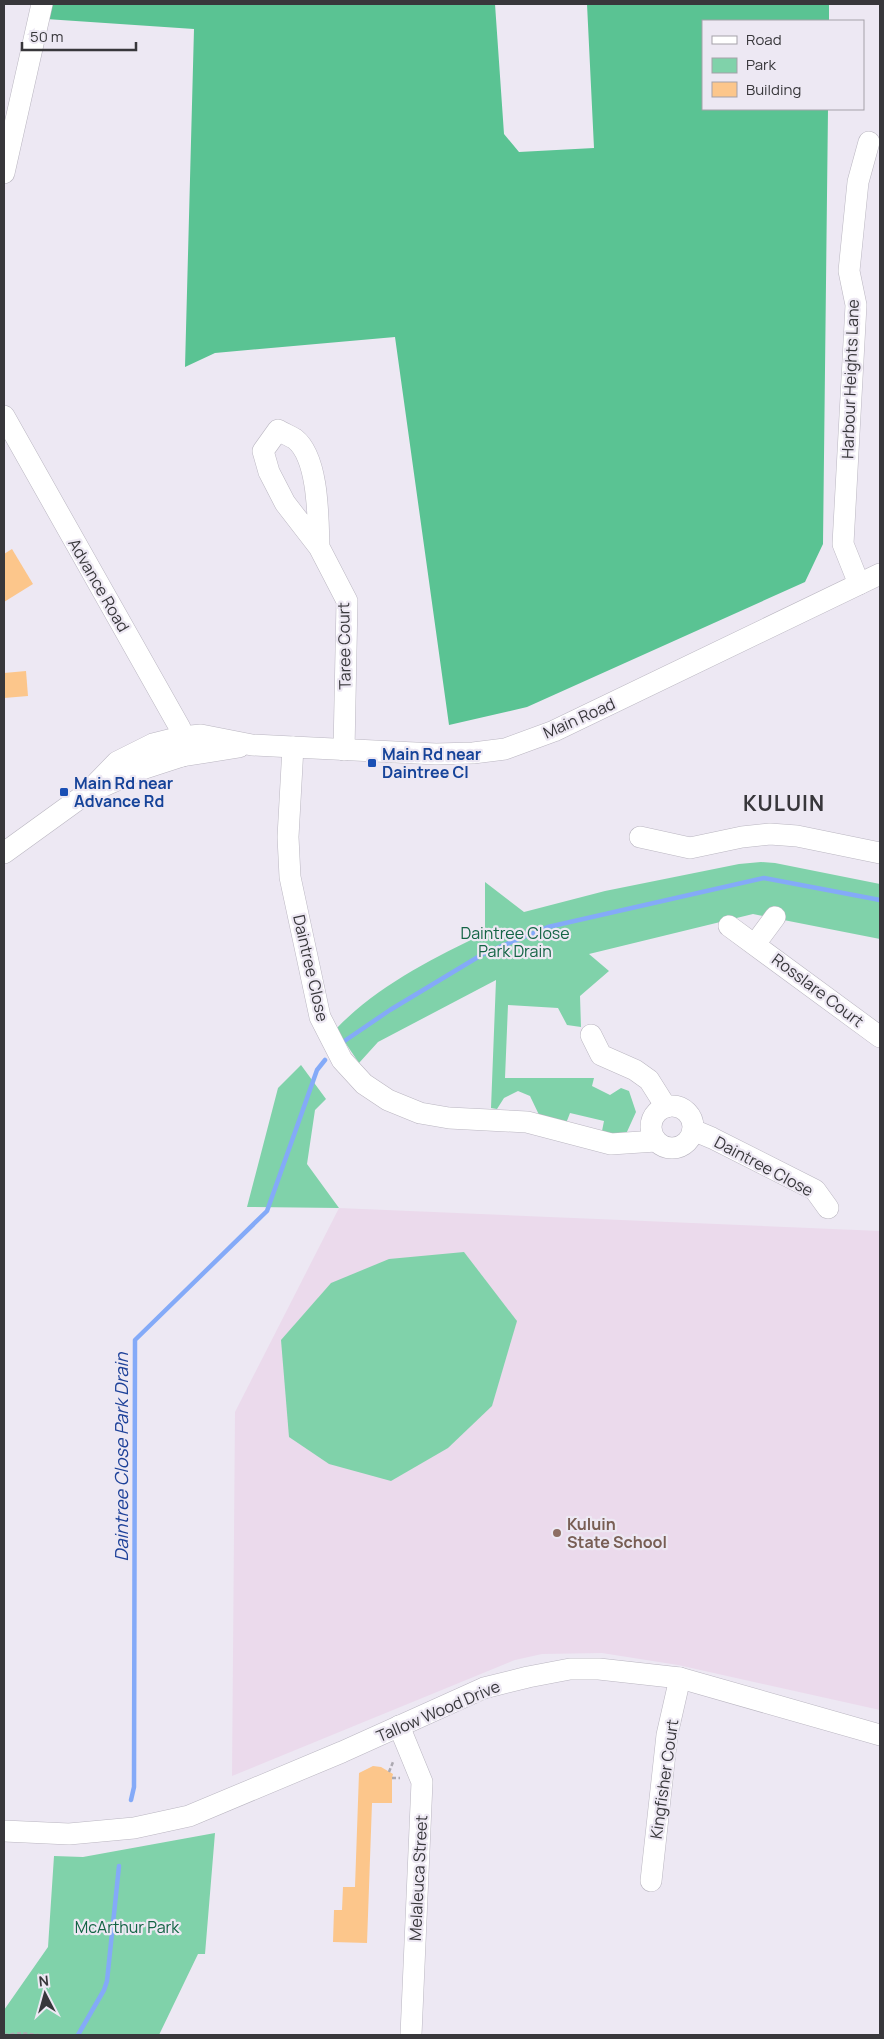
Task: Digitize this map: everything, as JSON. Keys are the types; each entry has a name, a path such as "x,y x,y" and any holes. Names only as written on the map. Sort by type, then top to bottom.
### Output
{"street":[{"path":"4,173 42,4"},
{"name":"Harbour Heights Lane","path":"860,584 843,544 856,305 850,271 858,182 869,142"},
{"name":"Advance Road","path":"4,416 180,728 182,747"},
{"name":"Taree Court","path":"319,547 318,496 310,464 296,440 278,430 263,451 269,472 285,503 319,547 346,600 344,750"},
{"name":"Main Road","path":"4,853 87,793 116,762 133,752 182,747 201,735 252,745 344,750 436,754 473,753 505,749 554,731 880,574"},
{"name":"Daintree Close","path":"293,747 288,837 290,877 320,1017 342,1060 372,1089 388,1100 420,1113 449,1118 527,1122 611,1144 656,1141"},
{"path":"640,837 690,848 742,837 770,834 796,836 880,853"},
{"name":"Rosslare Court","path":"755,944 774,916"},
{"name":"Rosslare Court","path":"729,926 880,1037"},
{"path":"591,1035 601,1055 635,1070 649,1080 666,1107"},
{"path":"674,1106 686,1112 693,1123 693,1130 687,1142 674,1148 668,1148 656,1141 652,1135 652,1121 655,1115 666,1107 674,1106"},
{"name":"Daintree Close","path":"693,1130 815,1190 828,1208"},
{"name":"Tallow Wood Drive","path":"4,1831 69,1834 134,1828 189,1816 484,1688 570,1669 599,1669 680,1678 880,1735"},
{"name":"Kingfisher Court","path":"651,1881 667,1735 680,1678"},
{"name":"Melaleuca Street","path":"400,1726 422,1782 411,2035"}],"path":[{"path":"389,1772 393,1762"},
{"path":"392,1778 400,1778"},
{"path":"4,2035 22,2033 40,2035"}],"shaded area":[{"name":"Kuluin State School","path":"339,1208 880,1231 880,1710 678,1665 602,1653 542,1654 515,1660 232,1776 235,1412"}],"green space":[{"path":"51,4 495,4 504,134 519,152 594,148 587,4 829,4 829,20 702,20 702,110 828,110 823,544 805,582 527,707 449,725 395,337 215,353 185,367 194,29 46,19"},
{"name":"Daintree Close Park Drain","path":"775,863 880,884 880,939 753,914 589,954 609,971 580,996 581,1027 567,1025 558,1008 508,1005 505,1078 594,1078 592,1086 610,1095 621,1088 629,1091 636,1112 626,1134 601,1136 604,1121 570,1113 565,1126 541,1119 530,1096 518,1091 504,1098 497,1109 491,1108 496,980 378,1042 359,1063 336,1029 387,987 425,963 485,933 485,882 524,912 605,891 739,864"},
{"path":"301,1065 326,1099 315,1110 307,1164 339,1208 247,1207 278,1088"},
{"path":"464,1252 517,1321 492,1406 448,1448 391,1481 329,1464 289,1437 281,1340 331,1283 389,1259"},
{"name":"McArthur Park","path":"215,1833 205,1954 198,1954 159,2035 4,2035 4,2010 48,1947 54,1856 83,1857"}],"building":[{"path":"12,549 33,584 4,602 4,554"},
{"path":"26,671 28,696 4,698 4,673"},
{"path":"373,1766 381,1767 393,1774 392,1803 372,1803 367,1943 333,1942 334,1910 342,1910 343,1887 355,1887 359,1773"}],"waterway":[{"name":"Daintree Close Park Drain","path":"343,1042 390,1010 483,954 548,927 764,878 880,900"},
{"name":"Daintree Close Park Drain","path":"131,1800 134,1787 135,1340 267,1211 317,1070 325,1060"},
{"path":"78,2035 104,1990 107,1981 119,1866"}],"place":[{"name":"Main Rd near Daintree Cl","path":"372,763"},
{"name":"Main Rd near Advance Rd","path":"64,792"},
{"name":"Kuluin State School","path":"557,1533"}],"district":[{"name":"KULUIN","path":"784,803"}]}
